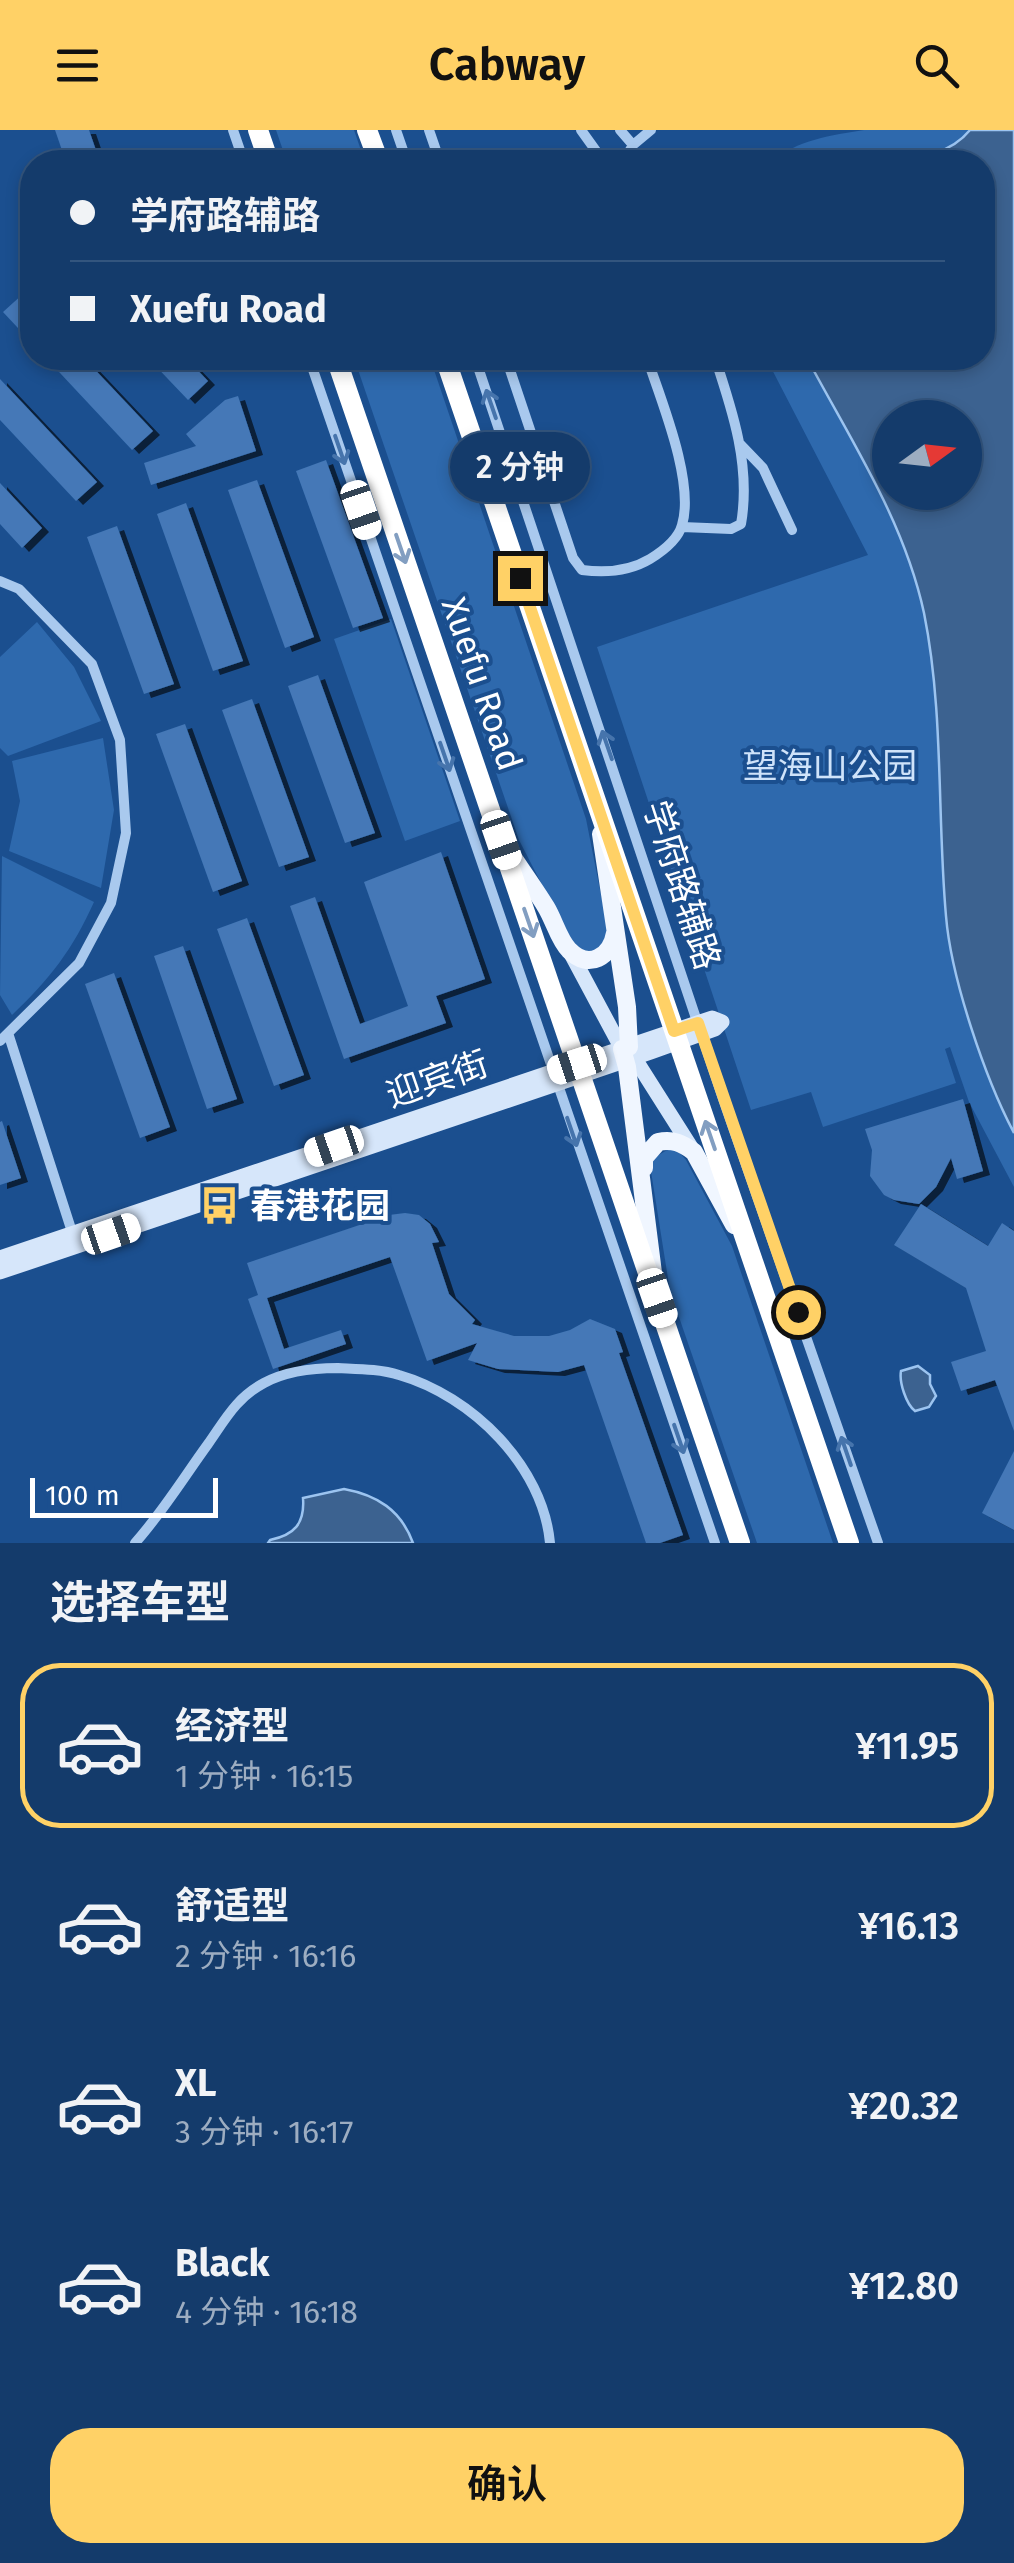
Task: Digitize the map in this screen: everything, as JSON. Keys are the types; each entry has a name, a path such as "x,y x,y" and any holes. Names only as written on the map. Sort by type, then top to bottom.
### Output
{"highway":[{"name":"Xuefu Road","path":"340,370 740,1543"},
{"name":"Xuefu Road","path":"449,370 849,1543"}],"main road":[{"path":"595,798 616,927 627,1054 657,1298"},
{"path":"501,840 544,904 627,1054 694,1152 753,1260"},
{"path":"569,950 589,960 600,959 613,942 616,927"},
{"name":"迎宾街","path":"0,1258 74,1240 700,1028"},
{"path":"643,1195 644,1158 650,1148 658,1142 676,1141 694,1152"},
{"path":"0,1272 74,1240"}],"street":[{"path":"620,130 633,146"},
{"path":"632,150 651,130"},
{"path":"313,370 715,1543"},
{"name":"学府路辅路","path":"479,370 878,1543"},
{"path":"510,370 573,558 582,570 606,574 646,562 667,548 682,526 684,486 651,370"},
{"path":"682,526 732,530 741,524 746,488 739,442 718,370"},
{"path":"739,442 763,468 792,530"},
{"path":"0,581 19,589 92,664 120,740 126,833 111,903 79,962 4,1038 74,1240"},
{"path":"134,1543 233,1406 264,1382 297,1371 326,1368 399,1374 442,1393 484,1421 520,1464 548,1522 550,1543"}],"green space":[{"path":"276,130 354,130 361,150 283,150"},
{"name":"望海山公园","path":"864,130 1014,130 1014,1187 969,1102 950,1047 945,1049 956,1083 823,1127 811,1092 751,1110 597,647 868,555 772,370 995,370 995,150 792,150"},
{"path":"358,370 434,370 586,819 609,941 587,956 572,943 519,840"},
{"path":"391,619 460,821 405,841 334,639"},
{"path":"37,622 74,667 101,721 8,756 0,748 0,657"},
{"path":"103,738 114,810 101,888 9,851 20,801 12,761"},
{"path":"2,856 94,902 59,963 12,1015 0,995"},
{"path":"669,1149 678,1151 686,1160 732,1246 833,1543 757,1543 670,1291 650,1165"}],"shaded area":[{"path":"970,130 1014,130 1014,1133 971,1027 949,941 930,650 915,579 888,510 982,510 982,400 872,400 872,478 813,370 995,370 995,150 940,150"},
{"path":"918,1366 930,1375 936,1396 929,1407 915,1411 902,1387 901,1371"},
{"path":"344,1489 367,1495 395,1513 413,1543 268,1543 296,1527 302,1515 303,1498"}],"building":[{"path":"55,130 89,130 96,150 62,150"},
{"path":"20,297 20,330 3,312"},
{"path":"57,370 95,370 153,431 132,450"},
{"path":"159,370 197,370 208,381 188,400"},
{"path":"0,379 97,482 76,501 0,420"},
{"path":"238,396 256,451 151,485 144,463 196,446 186,434 225,400"},
{"path":"326,460 383,618 353,628 296,471"},
{"path":"257,480 314,637 285,648 228,490"},
{"path":"0,483 42,528 22,548 0,524"},
{"path":"186,503 243,661 213,671 157,514"},
{"path":"117,526 174,684 144,694 87,537"},
{"path":"318,675 375,833 345,843 288,686"},
{"path":"252,699 309,857 279,867 222,710"},
{"path":"185,724 242,881 213,892 156,734"},
{"path":"441,852 485,979 436,996 446,1023 344,1059 290,906 315,897 360,1024 408,1006 364,882"},
{"path":"247,918 304,1075 274,1086 217,929"},
{"path":"183,946 237,1099 207,1109 154,956"},
{"path":"114,973 170,1127 140,1138 85,984"},
{"path":"963,1099 983,1171 957,1179 951,1158 936,1187 919,1204 884,1195 870,1176 872,1150 865,1129"},
{"path":"0,1122 21,1178 0,1185"},
{"path":"921,1204 988,1246 1002,1223 1014,1231 1014,1431 995,1380 961,1391 951,1362 986,1351 966,1288 894,1245"},
{"path":"405,1213 419,1215 430,1224 439,1242 432,1243 449,1294 475,1320 472,1324 514,1336 549,1336 590,1319 615,1329 623,1352 619,1353 683,1535 646,1543 584,1365 558,1372 498,1369 468,1360 477,1343 427,1361 390,1257 267,1298 284,1349 341,1330 346,1344 273,1369 248,1299 258,1295 247,1263"},
{"path":"1014,1451 1014,1530 982,1513"}],"place":[{"name":"春港花园","path":"220,1206"}],"route":[{"path":"520,578 674,1031 698,1023 798,1312"}]}
